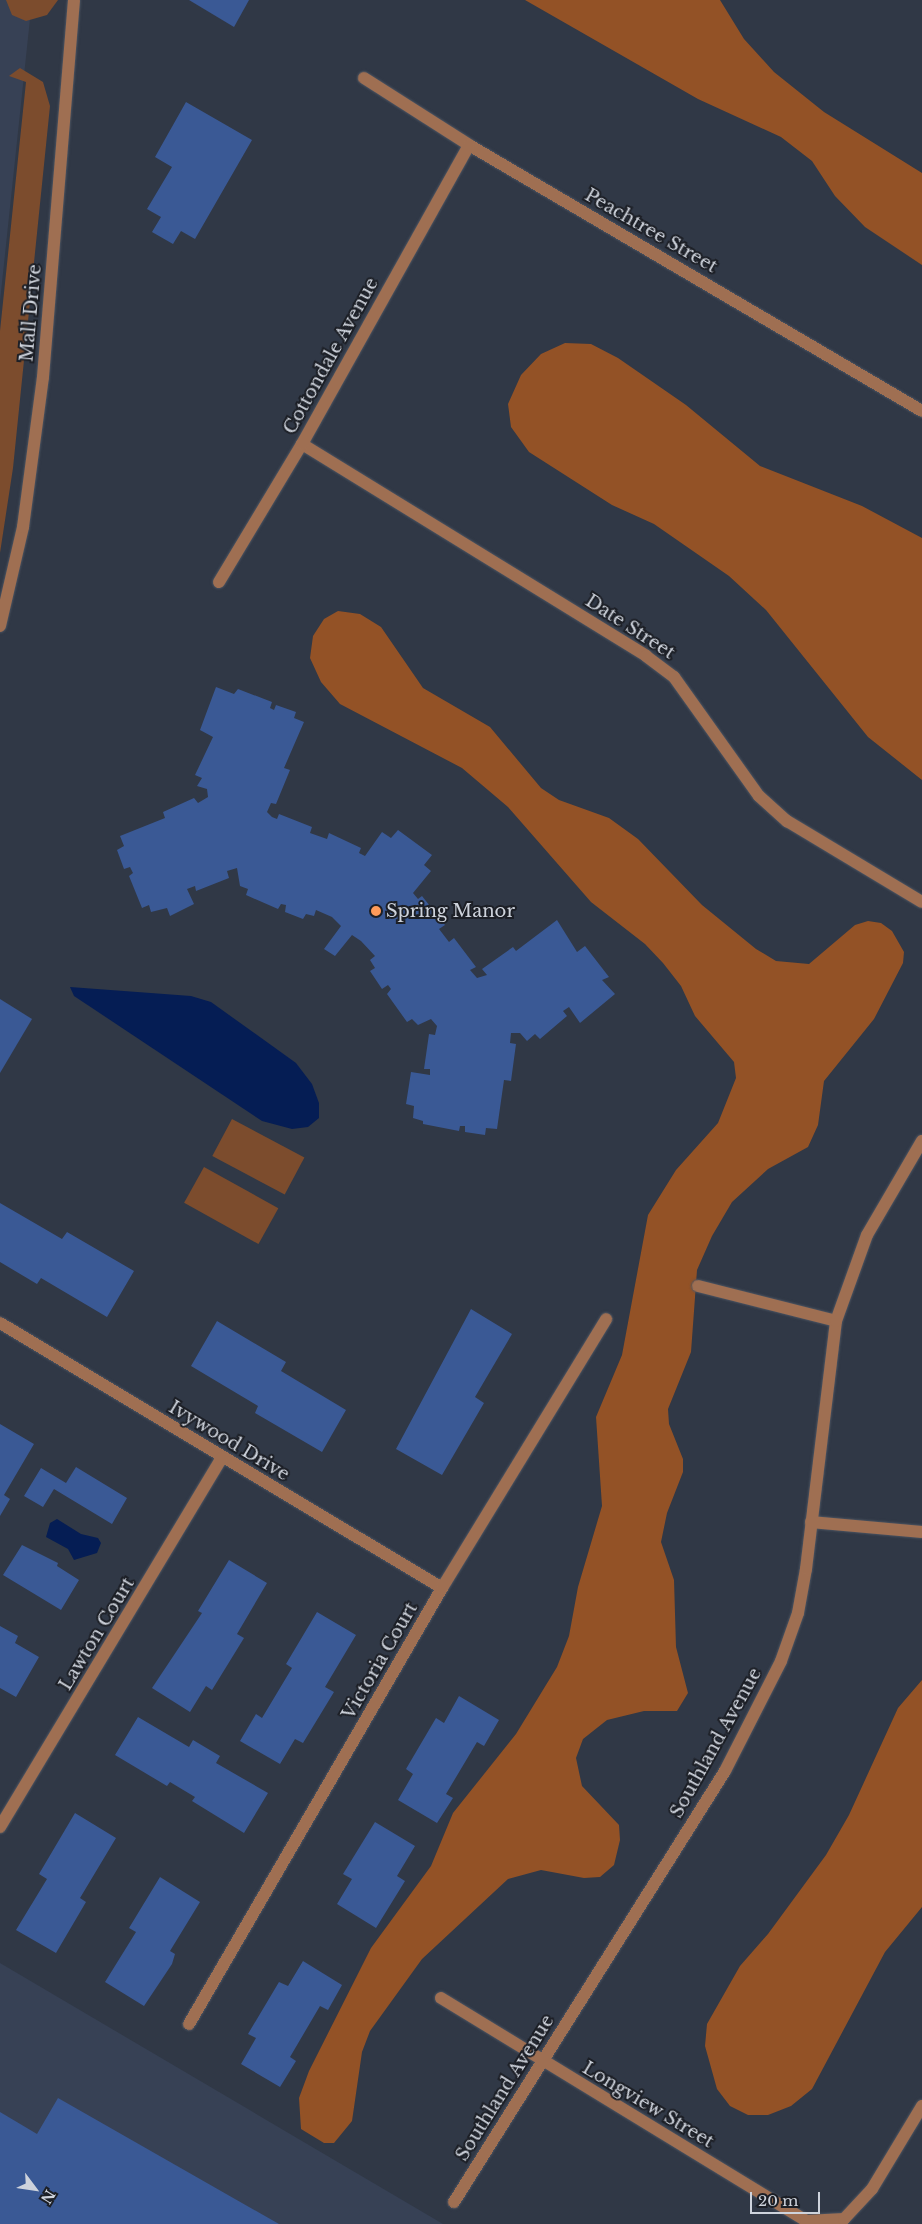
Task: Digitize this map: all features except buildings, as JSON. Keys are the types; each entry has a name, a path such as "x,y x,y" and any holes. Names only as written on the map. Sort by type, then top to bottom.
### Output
{"street":[{"name":"Mall Drive","path":"0,626 23,527 43,377 74,0"},
{"name":"Peachtree Street","path":"364,78 469,145 922,411"},
{"name":"Cottondale Avenue","path":"219,582 302,444 469,145"},
{"name":"Date Street","path":"302,444 646,656 674,677 759,796 787,821 922,902"},
{"name":"Southland Avenue","path":"454,2202 725,1771 757,1713 798,1613 836,1321 867,1235 922,1141"},
{"path":"698,1286 836,1321"},
{"name":"Victoria Court","path":"189,2024 442,1588 606,1318"},
{"name":"Ivywood Drive","path":"0,1323 222,1458 442,1588"},
{"name":"Lawton Court","path":"0,1827 222,1458"},
{"path":"811,1522 922,1532"},
{"name":"Longview Street","path":"441,1998 806,2221 844,2219 872,2189 922,2106"}],"shaded area":[{"path":"0,0 32,0 0,301"},
{"path":"6,0 58,0 47,15 26,21 12,15"},
{"path":"525,0 720,0 744,39 774,72 824,112 922,173 922,265 865,227 835,196 812,161 781,137 698,99"},
{"path":"20,68 43,82 50,106 13,468 0,553 0,331 26,82 9,76"},
{"path":"565,343 591,344 618,358 686,405 760,466 862,506 922,538 922,780 868,737 766,610 729,576 654,524 612,505 529,452 511,427 508,404 521,375 541,354"},
{"path":"338,611 360,614 381,627 423,688 490,727 541,788 559,800 609,818 638,839 702,905 756,949 776,961 809,964 855,925 868,921 881,923 892,931 904,952 903,963 874,1019 824,1081 818,1125 808,1147 768,1169 732,1202 712,1236 697,1270 691,1352 668,1409 669,1424 683,1459 683,1472 667,1513 661,1542 674,1580 676,1647 688,1693 677,1711 644,1711 607,1720 583,1739 576,1758 582,1786 619,1825 620,1840 614,1865 600,1877 584,1878 541,1870 508,1879 422,1959 370,2031 362,2052 352,2121 334,2143 324,2143 301,2129 299,2098 309,2071 371,1948 431,1866 453,1813 516,1734 557,1667 569,1636 578,1587 602,1506 596,1417 622,1355 648,1215 676,1170 718,1123 736,1078 734,1062 695,1016 681,986 663,963 645,944 591,902 508,807 462,768 340,704 321,682 310,658 313,636 324,619"},
{"path":"232,1119 304,1157 285,1195 212,1156"},
{"path":"204,1167 278,1208 258,1244 184,1203"},
{"path":"922,1680 922,1907 885,1952 812,2089 791,2106 768,2115 748,2115 730,2106 717,2089 705,2046 707,2024 740,1966 768,1934 826,1855 849,1815 898,1708"},
{"path":"0,1963 443,2224 0,2224"}],"water":[{"path":"70,987 191,996 211,1002 296,1063 312,1084 319,1103 319,1118 308,1127 292,1129 262,1121 74,996"},
{"path":"57,1519 81,1534 98,1538 101,1543 97,1553 74,1560 68,1549 46,1537 50,1523"}],"place":[{"name":"Spring Manor","path":"376,911"}]}
